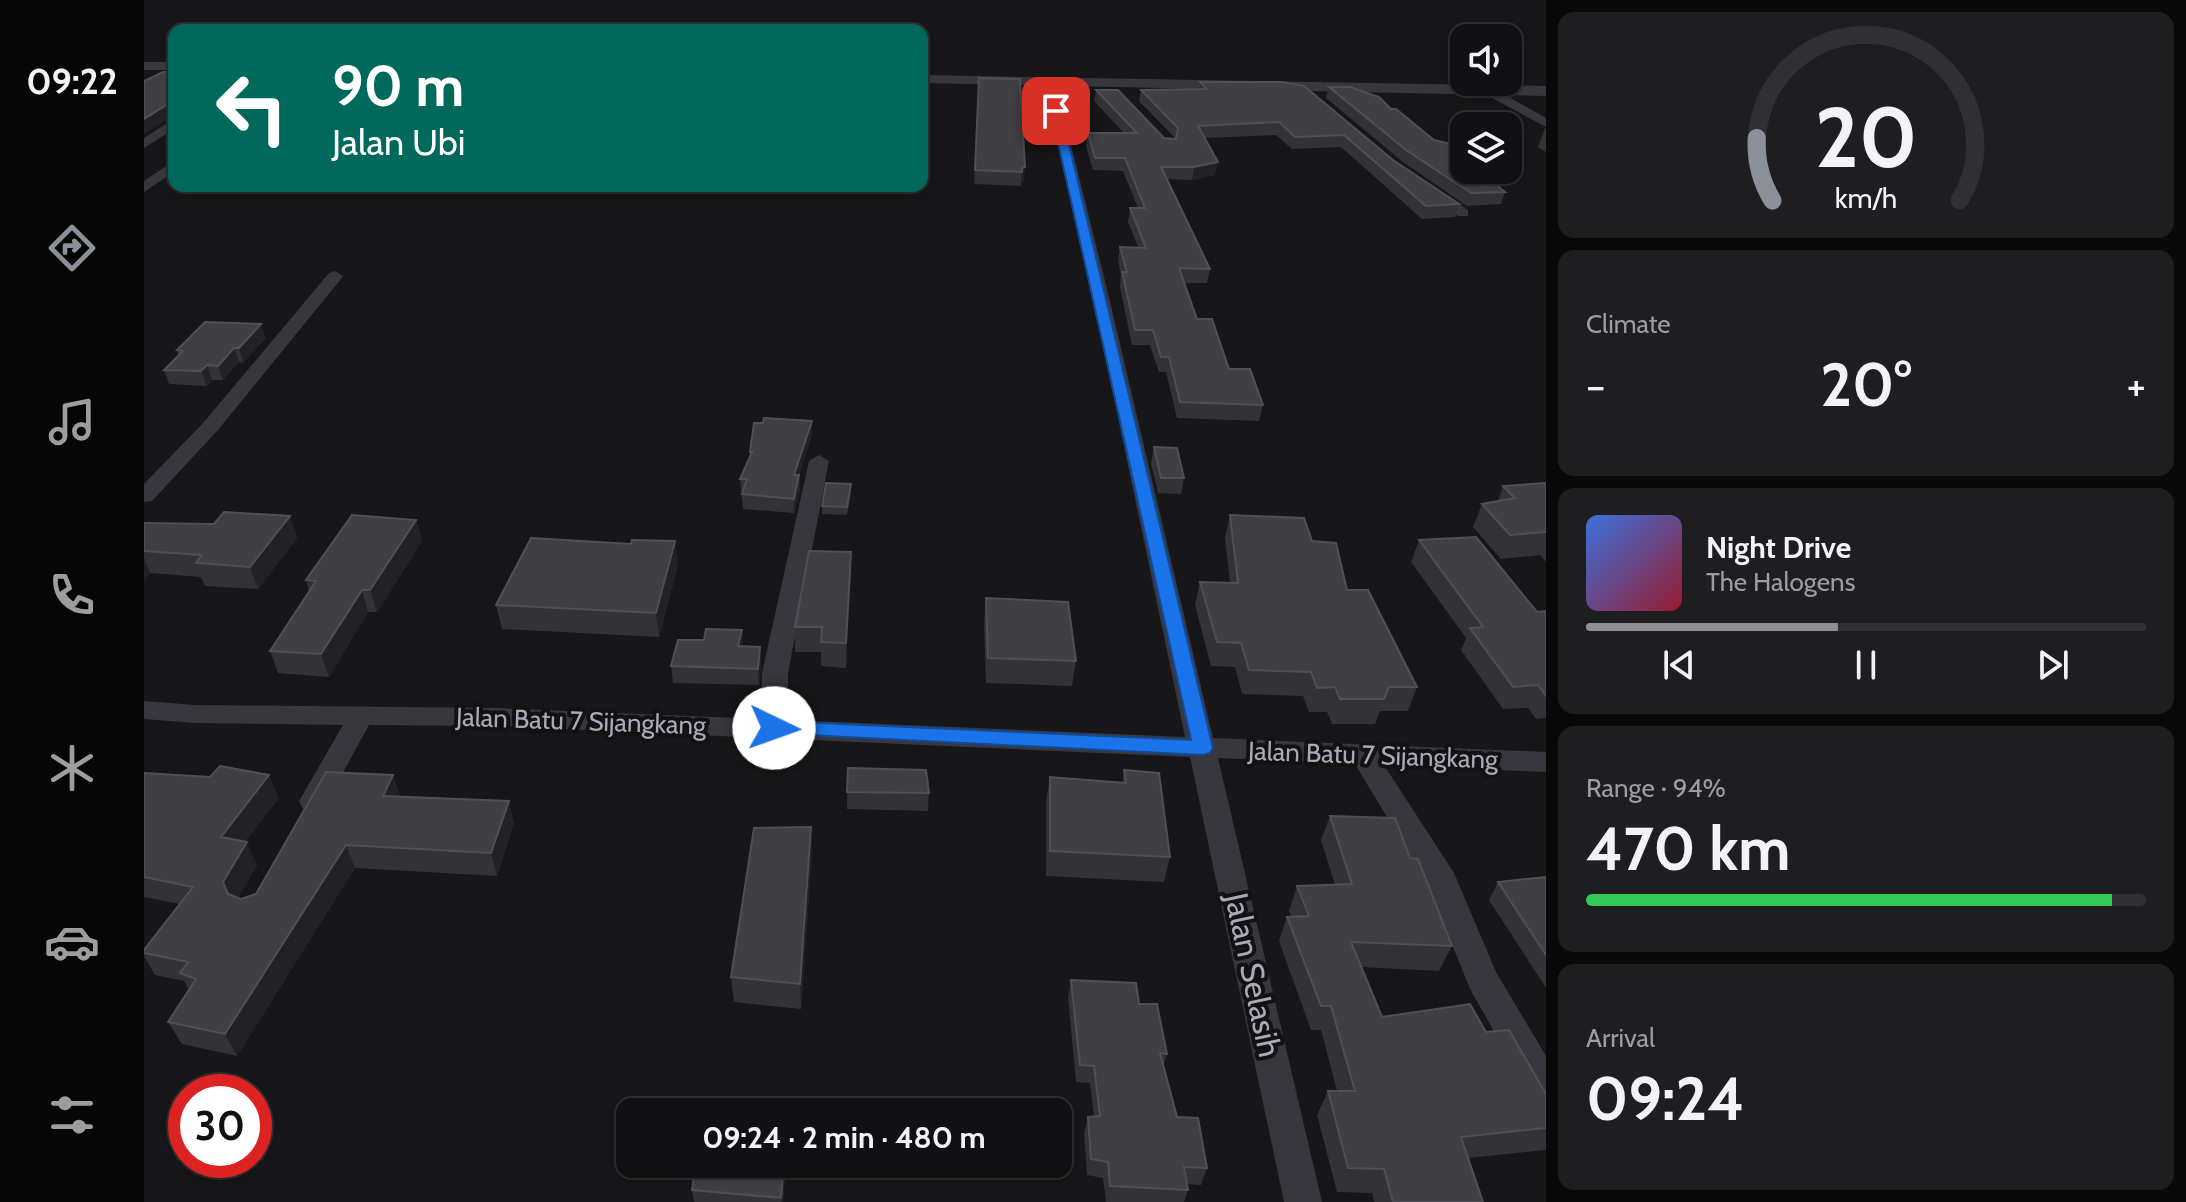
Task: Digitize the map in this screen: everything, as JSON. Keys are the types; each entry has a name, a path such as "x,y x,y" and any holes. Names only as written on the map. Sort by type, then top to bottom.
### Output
{"street":[{"path":"144,66 168,66"},
{"path":"928,79 1049,81 1116,88 1300,86 1450,89"},
{"name":"Jalan Selasih","path":"1049,81 1203,748 1303,1202"},
{"path":"1300,86 1317,99"},
{"path":"1522,91 1546,91"},
{"path":"1498,96 1546,123"},
{"path":"144,144 168,127"},
{"path":"144,188 168,170"},
{"path":"1418,182 1463,213"},
{"path":"144,496 211,426 335,276"},
{"path":"774,728 775,673 819,461"},
{"name":"Jalan Batu 7 Sijangkang","path":"144,711 497,717 1546,762"},
{"path":"299,825 361,716"},
{"path":"1363,754 1443,882 1482,979 1546,1088"}],"building":[{"path":"168,72 168,104 144,119 144,81"},
{"path":"979,78 1020,79 1025,167 1022,172 975,170"},
{"path":"1200,82 1282,82 1304,86 1393,160 1459,204 1426,206 1344,135 1295,137 1279,122 1198,126 1218,162 1194,167 1161,167 1210,269 1179,268 1197,319 1212,319 1229,369 1250,369 1263,405 1180,402 1169,357 1161,357 1153,330 1135,330 1122,272 1127,272 1120,247 1146,248 1130,208 1145,208 1125,158 1095,158 1088,133 1137,133 1096,90 1118,90 1164,138 1176,139 1178,128 1141,90 1207,89"},
{"path":"1329,87 1350,87 1379,97 1434,140 1450,144 1450,179 1406,150"},
{"path":"1457,184 1496,184 1505,192 1471,193"},
{"path":"205,322 261,324 218,366 207,365 201,371 164,370 183,351 177,350"},
{"path":"764,418 812,421 794,475 799,475 794,499 742,494 747,479 740,479 752,452 754,423 763,423"},
{"path":"1154,447 1177,448 1184,478 1161,478"},
{"path":"826,483 851,484 847,507 822,506"},
{"path":"1546,483 1546,532 1510,535 1482,504 1515,498 1503,486"},
{"path":"224,512 290,516 250,567 196,563 202,555 144,551 144,523 214,524"},
{"path":"352,515 416,520 370,590 362,590 321,654 270,651 316,581 306,580"},
{"path":"1230,515 1304,518 1312,541 1336,543 1347,590 1368,590 1417,687 1389,687 1384,699 1340,699 1335,687 1317,688 1311,672 1249,670 1241,643 1217,642 1200,582 1238,583"},
{"path":"1476,537 1537,612 1546,611 1546,696 1538,685 1513,687 1470,628 1483,627 1419,540"},
{"path":"531,538 631,544 632,540 675,541 656,613 496,605"},
{"path":"809,551 851,552 846,643 821,642 822,627 795,627"},
{"path":"986,598 1068,602 1076,661 988,658"},
{"path":"706,629 742,630 738,646 760,647 758,669 671,666 678,640 704,640"},
{"path":"220,766 269,775 221,837 247,842 223,882 228,894 241,899 256,894 326,772 393,775 383,796 509,801 491,853 346,845 225,1034 168,1022 196,979 180,973 188,962 144,953 193,887 144,877 144,773 210,777"},
{"path":"848,768 926,770 929,793 847,792"},
{"path":"1124,770 1159,773 1170,857 1050,851 1050,777 1126,783"},
{"path":"1330,816 1395,818 1410,858 1418,859 1452,946 1351,942 1382,1017 1470,1004 1486,1032 1509,1030 1546,1094 1546,1128 1461,1137 1483,1202 1393,1202 1384,1169 1348,1168 1328,1091 1355,1091 1331,1006 1321,1006 1287,917 1309,916 1297,886 1352,884"},
{"path":"811,827 800,984 731,977 754,828"},
{"path":"1546,877 1546,955 1498,882"},
{"path":"1071,980 1136,983 1139,1004 1157,1004 1167,1054 1160,1053 1177,1117 1198,1118 1207,1168 1184,1167 1188,1190 1110,1186 1108,1162 1091,1159 1088,1117 1100,1116 1094,1066 1080,1065"},
{"path":"694,1178 783,1178 781,1198 692,1190"}],"route":[{"path":"774,728 1203,748 1056,111"}]}
